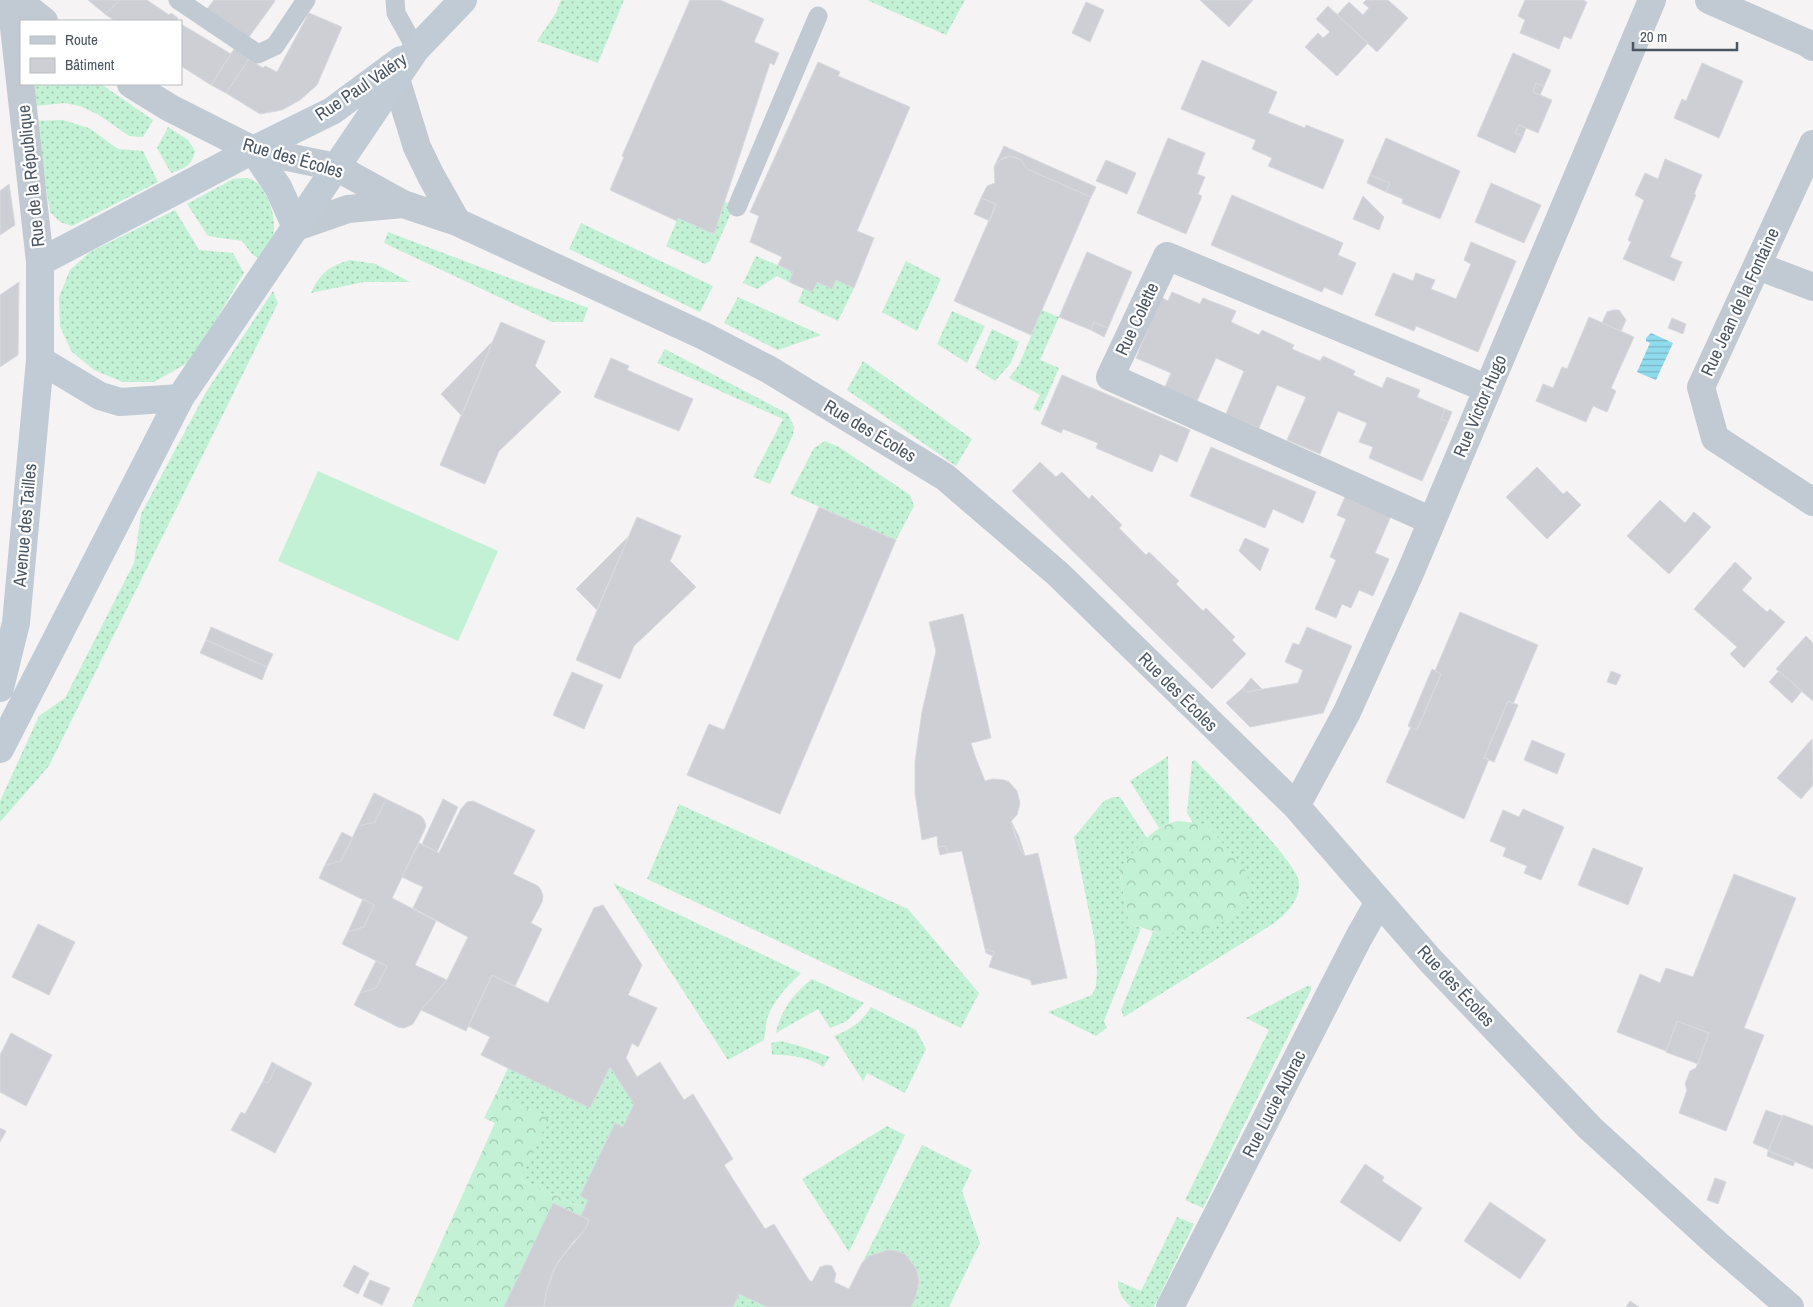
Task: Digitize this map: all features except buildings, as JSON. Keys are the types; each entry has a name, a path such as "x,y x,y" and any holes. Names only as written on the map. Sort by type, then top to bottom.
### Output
{"street":[{"name":"Rue de la République","path":"12,0 20,75"},
{"path":"17,0 43,20"},
{"path":"0,749 180,398 416,49 463,0"},
{"name":"Rue Victor Hugo","path":"1296,806 1346,712 1410,573 1652,0"},
{"path":"1709,0 1807,43 1813,48"},
{"name":"Rue Paul Valéry","path":"40,262 332,110 416,49"},
{"path":"396,79 417,147 457,222"},
{"name":"Rue de la République","path":"21,85 40,262"},
{"name":"Rue des Écoles","path":"133,85 170,108 253,150 336,167 403,204 457,222 678,324 768,369 945,477 1058,574 1296,806 1430,960 1590,1128 1717,1244 1790,1307"},
{"name":"Rue Jean de la Fontaine","path":"1813,144 1701,388 1715,438 1813,502"},
{"path":"253,150 278,187 296,227"},
{"name":"Rue des Écoles","path":"296,227 348,209 403,204"},
{"name":"Rue Colette","path":"1432,520 1110,377 1167,256 1488,389"},
{"name":"Avenue des Tailles","path":"0,688 16,623 40,360 40,262"},
{"path":"1758,266 1813,287"},
{"path":"40,360 100,396 120,402 180,398"},
{"name":"Rue Lucie Aubrac","path":"1170,1307 1359,937 1379,902"}],"lane":[{"path":"178,0 258,54 275,46 306,0"},
{"path":"395,0 396,13 416,49"},
{"path":"737,207 818,16"}],"green space":[{"path":"561,0 624,0 598,63 537,41 556,13"},
{"path":"867,0 965,0 946,35"},
{"path":"34,85 102,85 153,120 143,137 129,136 99,115 80,106 64,103 36,106"},
{"path":"63,120 89,128 118,149 143,151 158,182 72,226 60,222 50,212 35,121"},
{"path":"168,127 188,140 195,151 192,160 187,166 171,173 157,148"},
{"path":"248,178 256,182 262,188 270,204 273,214 274,231 272,238 258,258 252,254 242,241 208,236 187,204 233,179"},
{"path":"724,201 734,206 710,261 705,264 666,246 678,218 714,233"},
{"path":"175,210 199,250 233,253 244,273 191,361 154,382 123,382 94,370 71,351 60,326 59,297 70,270 90,252"},
{"path":"581,223 713,286 700,312 569,249"},
{"path":"388,232 588,308 583,322 552,322 384,243"},
{"path":"756,256 793,272 789,282 777,276 757,289 743,283"},
{"path":"350,260 376,264 410,282 364,282 311,293 318,280 326,271"},
{"path":"906,261 941,279 917,331 882,312"},
{"path":"836,280 854,288 838,321 798,302 804,288 817,282 832,288"},
{"path":"273,291 278,303 49,766 0,822 0,801 39,716 65,698 134,563 141,514 206,392"},
{"path":"738,297 821,335 778,350 724,323"},
{"path":"1042,310 1059,317 1040,360 1059,368 1040,412 1033,409 1040,395 1009,378 1019,365"},
{"path":"952,311 985,326 967,363 937,344"},
{"path":"992,329 1019,342 1011,363 995,381 975,368"},
{"path":"665,349 788,414 794,427 793,435 770,484 753,477 783,419 657,363"},
{"path":"863,361 972,439 956,466 847,390"},
{"path":"825,441 839,447 910,495 914,506 896,540 790,494 814,448"},
{"path":"318,471 498,551 458,641 278,561"},
{"path":"1168,756 1169,823 1159,828 1130,781"},
{"path":"1195,760 1271,840 1295,873 1299,883 1299,890 1295,901 1283,916 1273,924 1124,1017 1121,1010 1153,932 1160,934 1206,825 1193,823 1187,813 1192,761"},
{"path":"1113,797 1120,797 1147,838 1119,870 1129,923 1141,928 1104,1021 1107,1028 1096,1036 1048,1012 1092,995 1096,986 1095,942 1074,837 1104,801"},
{"path":"679,804 908,909 979,993 961,1028 647,879"},
{"path":"1178,821 1206,824 1244,867 1250,884 1246,900 1230,918 1205,930 1160,934 1129,923 1119,869 1152,833"},
{"path":"613,883 801,973 786,988 769,1013 764,1040 728,1060"},
{"path":"812,979 864,1003 847,1021 830,1028 818,1009 776,1033 781,1017 789,1003 799,990"},
{"path":"1307,986 1311,986 1311,990 1203,1208 1185,1200 1269,1030 1246,1018"},
{"path":"871,1007 916,1030 926,1049 905,1093 867,1073 863,1081 834,1036 855,1025"},
{"path":"781,1041 830,1057 823,1067 799,1057 772,1055 771,1043"},
{"path":"610,1067 634,1104 623,1127 615,1123 580,1196 588,1200 584,1208 520,1179 548,1119 496,1094 508,1068 590,1108"},
{"path":"496,1094 549,1119 520,1179 584,1208 581,1216 585,1230 566,1249 555,1265 544,1307 412,1307 495,1123 484,1118"},
{"path":"887,1126 905,1135 849,1252 802,1179"},
{"path":"922,1145 972,1170 962,1191 980,1243 949,1307 911,1307 918,1291 919,1281 917,1270 905,1256 897,1252 879,1252 870,1256 862,1263"},
{"path":"1177,1217 1194,1224 1154,1307 1131,1307 1121,1295 1118,1281 1141,1291"},
{"path":"739,1294 767,1307 733,1307"}],"water":[{"path":"1651,333 1673,343 1656,380 1637,372 1650,343 1646,341 1646,338"}]}
